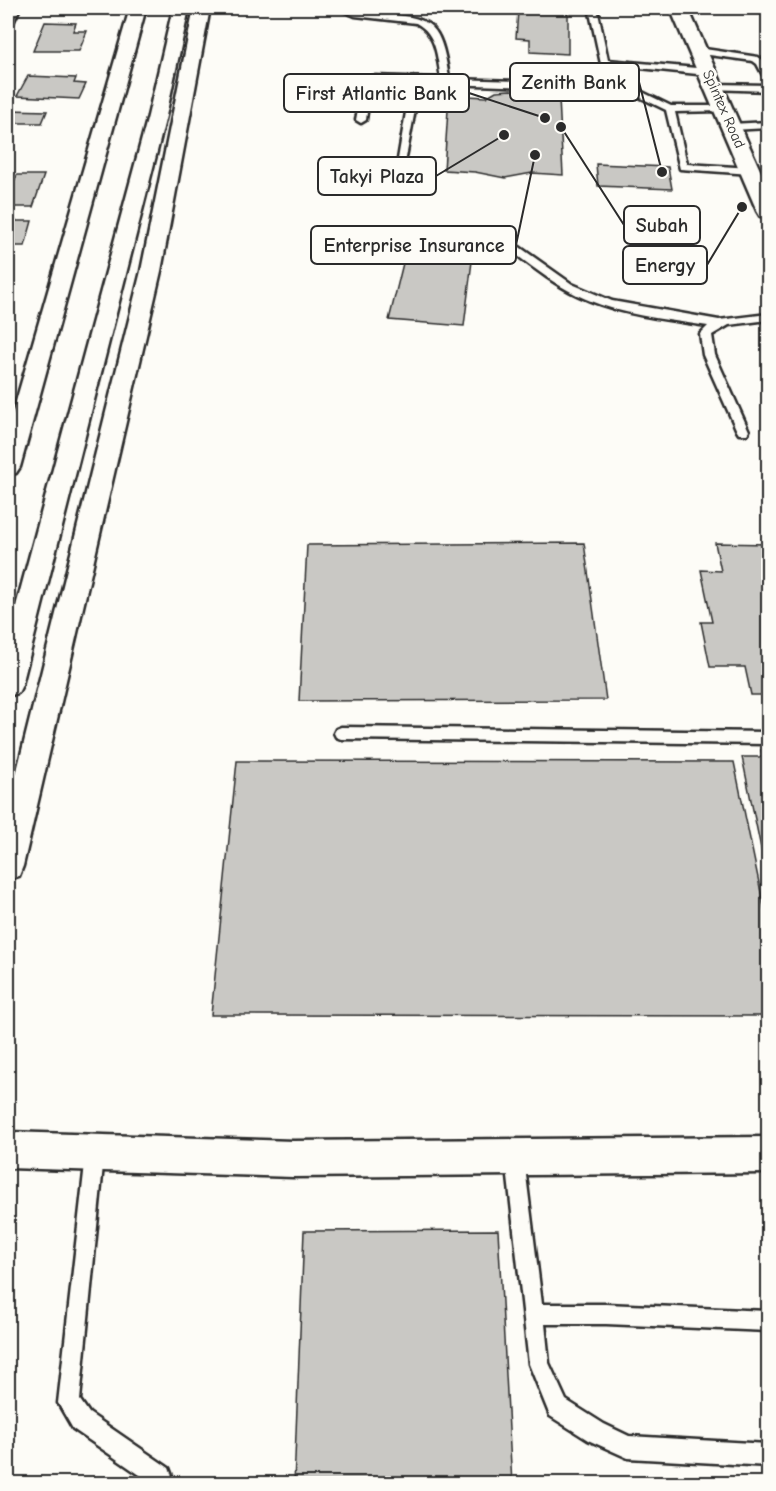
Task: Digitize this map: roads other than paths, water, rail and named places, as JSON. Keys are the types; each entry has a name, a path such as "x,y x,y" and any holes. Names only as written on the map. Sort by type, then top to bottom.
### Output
{"main road":[{"name":"Spintex Road","path":"679,8 768,211"}],"street":[{"path":"8,20 12,8"},
{"path":"8,466 138,8"},
{"path":"8,685 158,116 181,8"},
{"path":"8,866 150,271 202,8"},
{"path":"8,1150 219,1158 515,1159 768,1155"}],"lane":[{"path":"340,8 357,14 418,21 429,25 434,29 440,44 445,78 449,81"},
{"path":"593,8 604,62 768,88"},
{"path":"698,51 745,55 760,62 767,73"},
{"path":"361,120 367,82 382,77 615,87 631,90 670,109 723,108"},
{"path":"400,163 416,80"},
{"path":"670,109 682,167 751,171"},
{"path":"732,127 768,125"},
{"path":"500,238 570,287 592,298 618,306 720,324"},
{"path":"743,431 709,355 706,334 712,327 720,324 768,317"},
{"path":"341,733 768,738"},
{"path":"95,1155 69,1403 81,1421 161,1476"},
{"path":"515,1159 539,1364 558,1408 596,1432 628,1447 768,1455"},
{"path":"534,1314 606,1314 768,1321"}],"place":[{"name":"First Atlantic Bank","path":"545,118"},
{"name":"Subah","path":"561,127"},
{"name":"Takyi Plaza","path":"504,135"},
{"name":"Enterprise Insurance","path":"535,155"},
{"name":"Zenith Bank","path":"662,172"},
{"name":"Energy","path":"742,207"}]}
